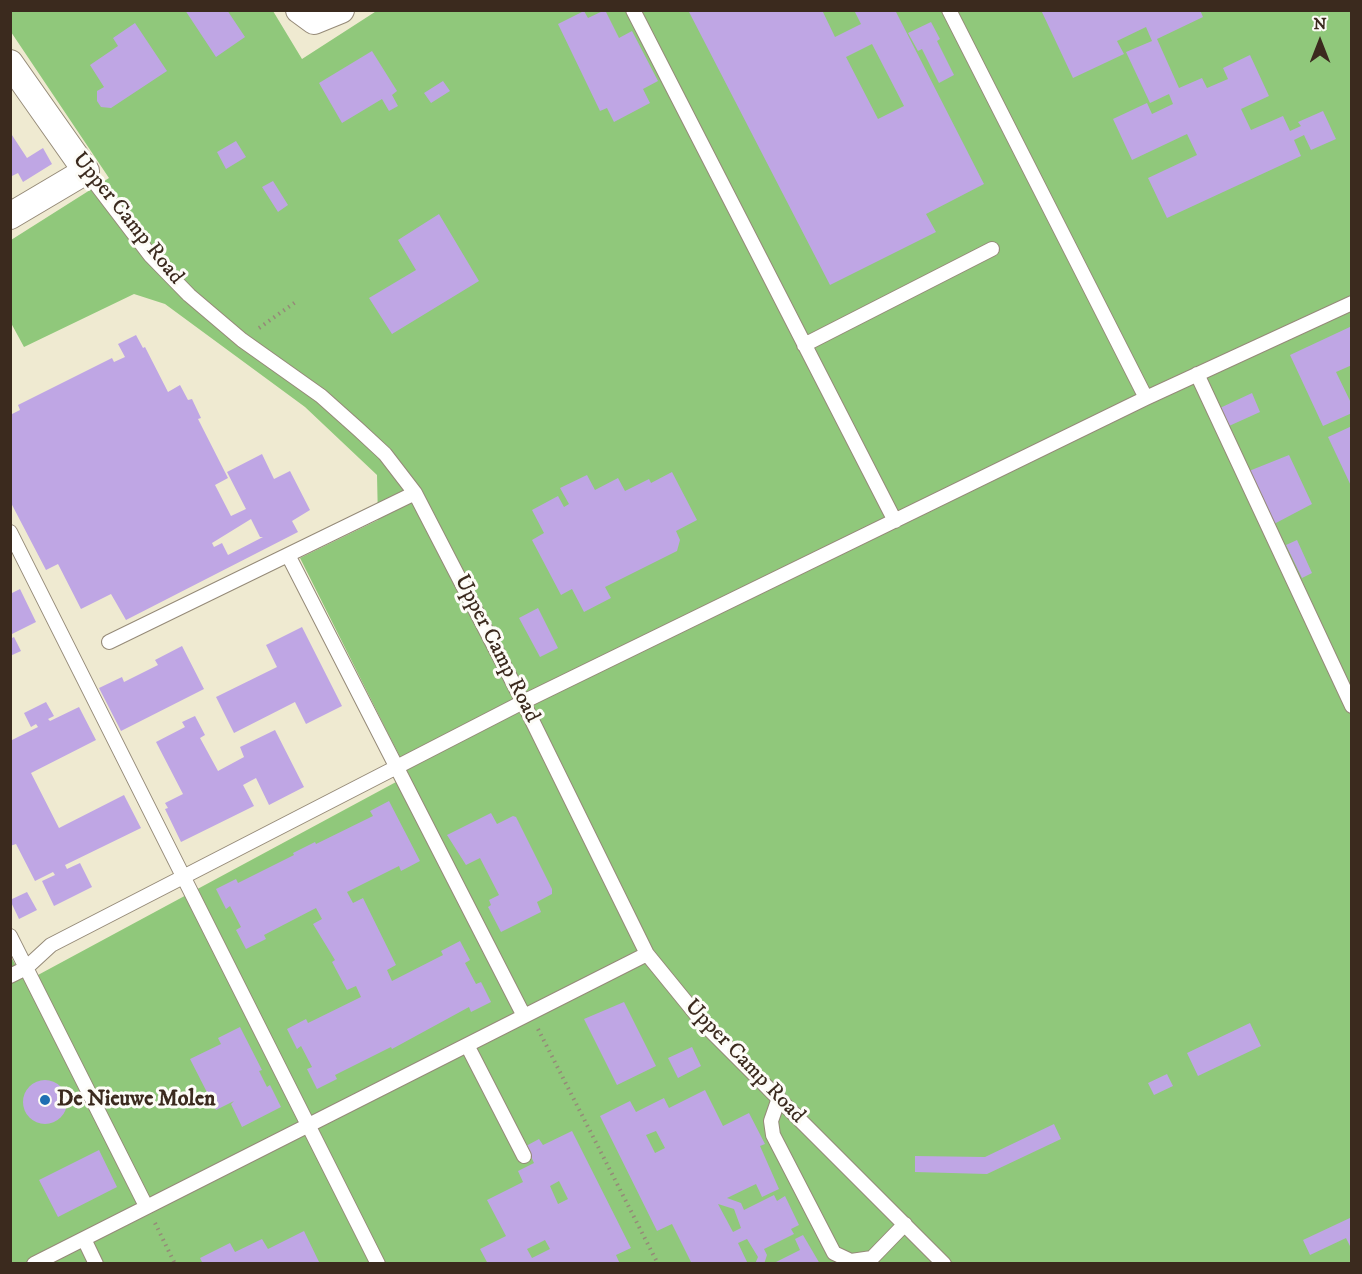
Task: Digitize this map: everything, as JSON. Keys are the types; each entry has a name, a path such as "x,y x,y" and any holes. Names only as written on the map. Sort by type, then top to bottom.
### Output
{"street":[{"path":"307,16 341,10"},
{"name":"Upper Camp Road","path":"10,63 86,171"},
{"path":"10,216 86,171"}],"lane":[{"path":"633,10 895,520"},
{"path":"949,10 1146,398"},
{"name":"Upper Camp Road","path":"86,171 150,255 189,295 242,340 321,396 384,454 416,493 523,702 647,954 704,1024 944,1263"},
{"path":"804,345 992,249"},
{"path":"10,976 26,968 51,945 523,702 1146,398 1352,303"},
{"path":"1197,374 1352,706"},
{"path":"109,642 416,493"},
{"path":"10,532 378,1263"},
{"path":"288,555 524,1016"},
{"path":"10,936 146,1206"},
{"path":"34,1263 647,954"},
{"path":"467,1045 524,1156"},
{"path":"779,1098 772,1112 773,1135 834,1253 851,1262 872,1258 905,1224"},
{"path":"84,1239 96,1263"}],"path":[{"path":"242,340 297,301"},
{"path":"524,1016 536,1024 658,1263"},
{"path":"146,1206 175,1263"}],"green space":[{"path":"378,10 1351,11 1351,1263 11,1263 10,955 25,982 409,775 300,558 378,520 377,475 305,407 165,304 134,294 24,347 11,323 11,240 109,178 11,32 11,11 273,11 302,59"}],"building":[{"path":"185,10 227,10 245,37 216,57"},
{"path":"605,10 619,38 632,31 658,81 643,89 650,103 614,122 607,108 600,111 558,24 584,11 588,18"},
{"path":"688,10 822,10 835,37 861,24 854,10 895,10 984,184 926,214 936,232 830,285","holes":["872,44 904,106 878,119 846,57"]},
{"path":"1041,10 1200,10 1203,17 1157,39 1179,88 1202,78 1207,88 1228,79 1223,68 1250,55 1269,96 1241,109 1251,130 1283,116 1290,131 1301,126 1298,122 1323,111 1336,139 1311,150 1304,135 1294,140 1301,156 1167,218 1148,178 1197,155 1187,134 1132,160 1113,119 1147,103 1152,114 1173,104 1169,94 1150,103 1126,52 1152,41 1146,27 1117,41 1124,54 1073,78"},
{"path":"931,22 940,39 937,41 954,75 939,83 922,49 918,51 908,33"},
{"path":"135,23 167,71 111,108 101,107 97,101 97,91 104,87 90,65 118,46 113,38"},
{"path":"372,51 397,91 392,95 398,106 389,111 382,99 342,123 319,83"},
{"path":"443,81 450,91 431,103 424,93"},
{"path":"10,132 27,158 43,148 52,164 23,182 18,173 10,177"},
{"path":"236,141 246,157 226,169 217,152"},
{"path":"273,181 288,205 278,212 262,187"},
{"path":"439,214 479,281 392,334 369,298 416,270 398,240"},
{"path":"1352,326 1352,365 1336,372 1352,405 1352,413 1323,426 1290,355"},
{"path":"136,335 143,348 145,347 168,392 180,385 188,400 192,399 201,418 198,419 228,478 215,485 231,516 246,509 227,472 262,454 274,479 290,471 310,510 292,521 298,532 126,620 111,594 81,609 58,564 46,570 10,501 10,415 20,410 18,405 112,358 114,362 125,357 118,344","holes":["251,519 260,537 263,537 228,555 222,543 214,547 212,543"]},
{"path":"1252,393 1260,412 1229,426 1220,408"},
{"path":"1352,426 1352,488 1328,437"},
{"path":"1289,455 1312,504 1274,524 1249,471"},
{"path":"672,472 697,520 676,531 680,540 677,551 605,587 611,598 584,612 572,589 561,595 532,540 544,533 532,510 558,496 564,507 569,504 560,488 587,475 595,490 618,478 625,491 649,479 651,483"},
{"path":"1297,540 1312,573 1302,578 1286,545"},
{"path":"20,589 36,622 10,635 10,594"},
{"path":"538,608 558,648 540,657 519,618"},
{"path":"302,627 342,706 306,724 295,702 234,733 216,697 277,667 266,645"},
{"path":"14,637 21,651 10,656 10,639"},
{"path":"182,646 204,689 121,731 99,688 122,677 124,682 158,665 155,660"},
{"path":"46,702 54,716 48,719 50,721 79,707 96,740 31,773 59,828 124,795 141,828 65,865 67,869 80,863 92,887 54,906 42,881 55,875 53,872 35,881 16,844 10,846 10,741 38,727 36,724 31,727 24,713"},
{"path":"195,716 205,735 200,738 218,771 244,757 240,747 275,730 304,787 269,805 256,778 243,785 254,806 181,842 165,809 168,808 165,803 183,794 156,742 185,727 182,722"},
{"path":"389,801 420,861 401,871 399,866 347,892 353,903 363,898 396,965 387,970 392,981 443,955 441,951 460,941 470,960 465,963 476,984 481,982 491,1002 471,1012 469,1007 392,1049 391,1047 335,1075 337,1079 317,1089 307,1069 312,1067 301,1046 297,1049 287,1029 306,1019 308,1023 361,997 356,986 347,990 332,962 335,960 313,924 322,919 316,908 264,935 266,939 246,949 236,930 241,927 230,906 226,909 216,889 236,879 238,883 315,842 316,844 373,816 370,811"},
{"path":"491,813 497,824 513,816 516,817 552,889 552,894 537,902 541,912 501,932 488,907 491,905 489,900 499,895 480,858 466,865 447,835"},
{"path":"27,892 37,910 19,919 10,900"},
{"path":"624,1002 656,1066 617,1085 584,1019"},
{"path":"1250,1023 1261,1046 1198,1076 1187,1053"},
{"path":"240,1027 262,1070 259,1071 267,1087 270,1085 281,1107 242,1127 231,1104 234,1101 216,1110 190,1059 221,1044 218,1038"},
{"path":"692,1047 701,1066 678,1078 668,1058"},
{"path":"1167,1074 1173,1086 1154,1095 1148,1083"},
{"name":"De Nieuwe Molen","path":"45,1080 60,1087 67,1102 60,1117 45,1124 30,1117 23,1102 30,1087"},
{"path":"705,1090 723,1126 749,1113 765,1144 760,1146 779,1189 762,1197 756,1184 727,1198 741,1203 744,1210 774,1195 777,1201 785,1196 799,1225 791,1229 794,1234 764,1249 767,1255 764,1264 755,1264 758,1257 747,1239 738,1243 748,1264 692,1264 672,1224 657,1231 600,1116 630,1101 636,1112 664,1098 669,1108","holes":["656,1131 665,1148 655,1153 646,1135","718,1204 734,1209 741,1228 733,1232"]},
{"path":"1054,1124 1061,1139 987,1174 915,1172 915,1156 985,1157"},
{"path":"572,1131 631,1248 616,1255 620,1264 488,1264 480,1249 506,1236 487,1200 523,1182 518,1171 534,1163 526,1146 539,1139 543,1145","holes":["559,1181 568,1199 558,1204 550,1186","545,1240 550,1249 532,1258 527,1249"]},
{"path":"99,1150 117,1187 58,1217 39,1180"},
{"path":"1352,1217 1352,1250 1346,1238 1310,1255 1303,1240"},
{"path":"304,1231 320,1264 203,1264 200,1258 230,1243 235,1252 262,1239 268,1249"},
{"path":"803,1235 820,1264 772,1264 800,1250 795,1239"}],"place":[{"name":"De Nieuwe Molen","path":"45,1100"}]}
